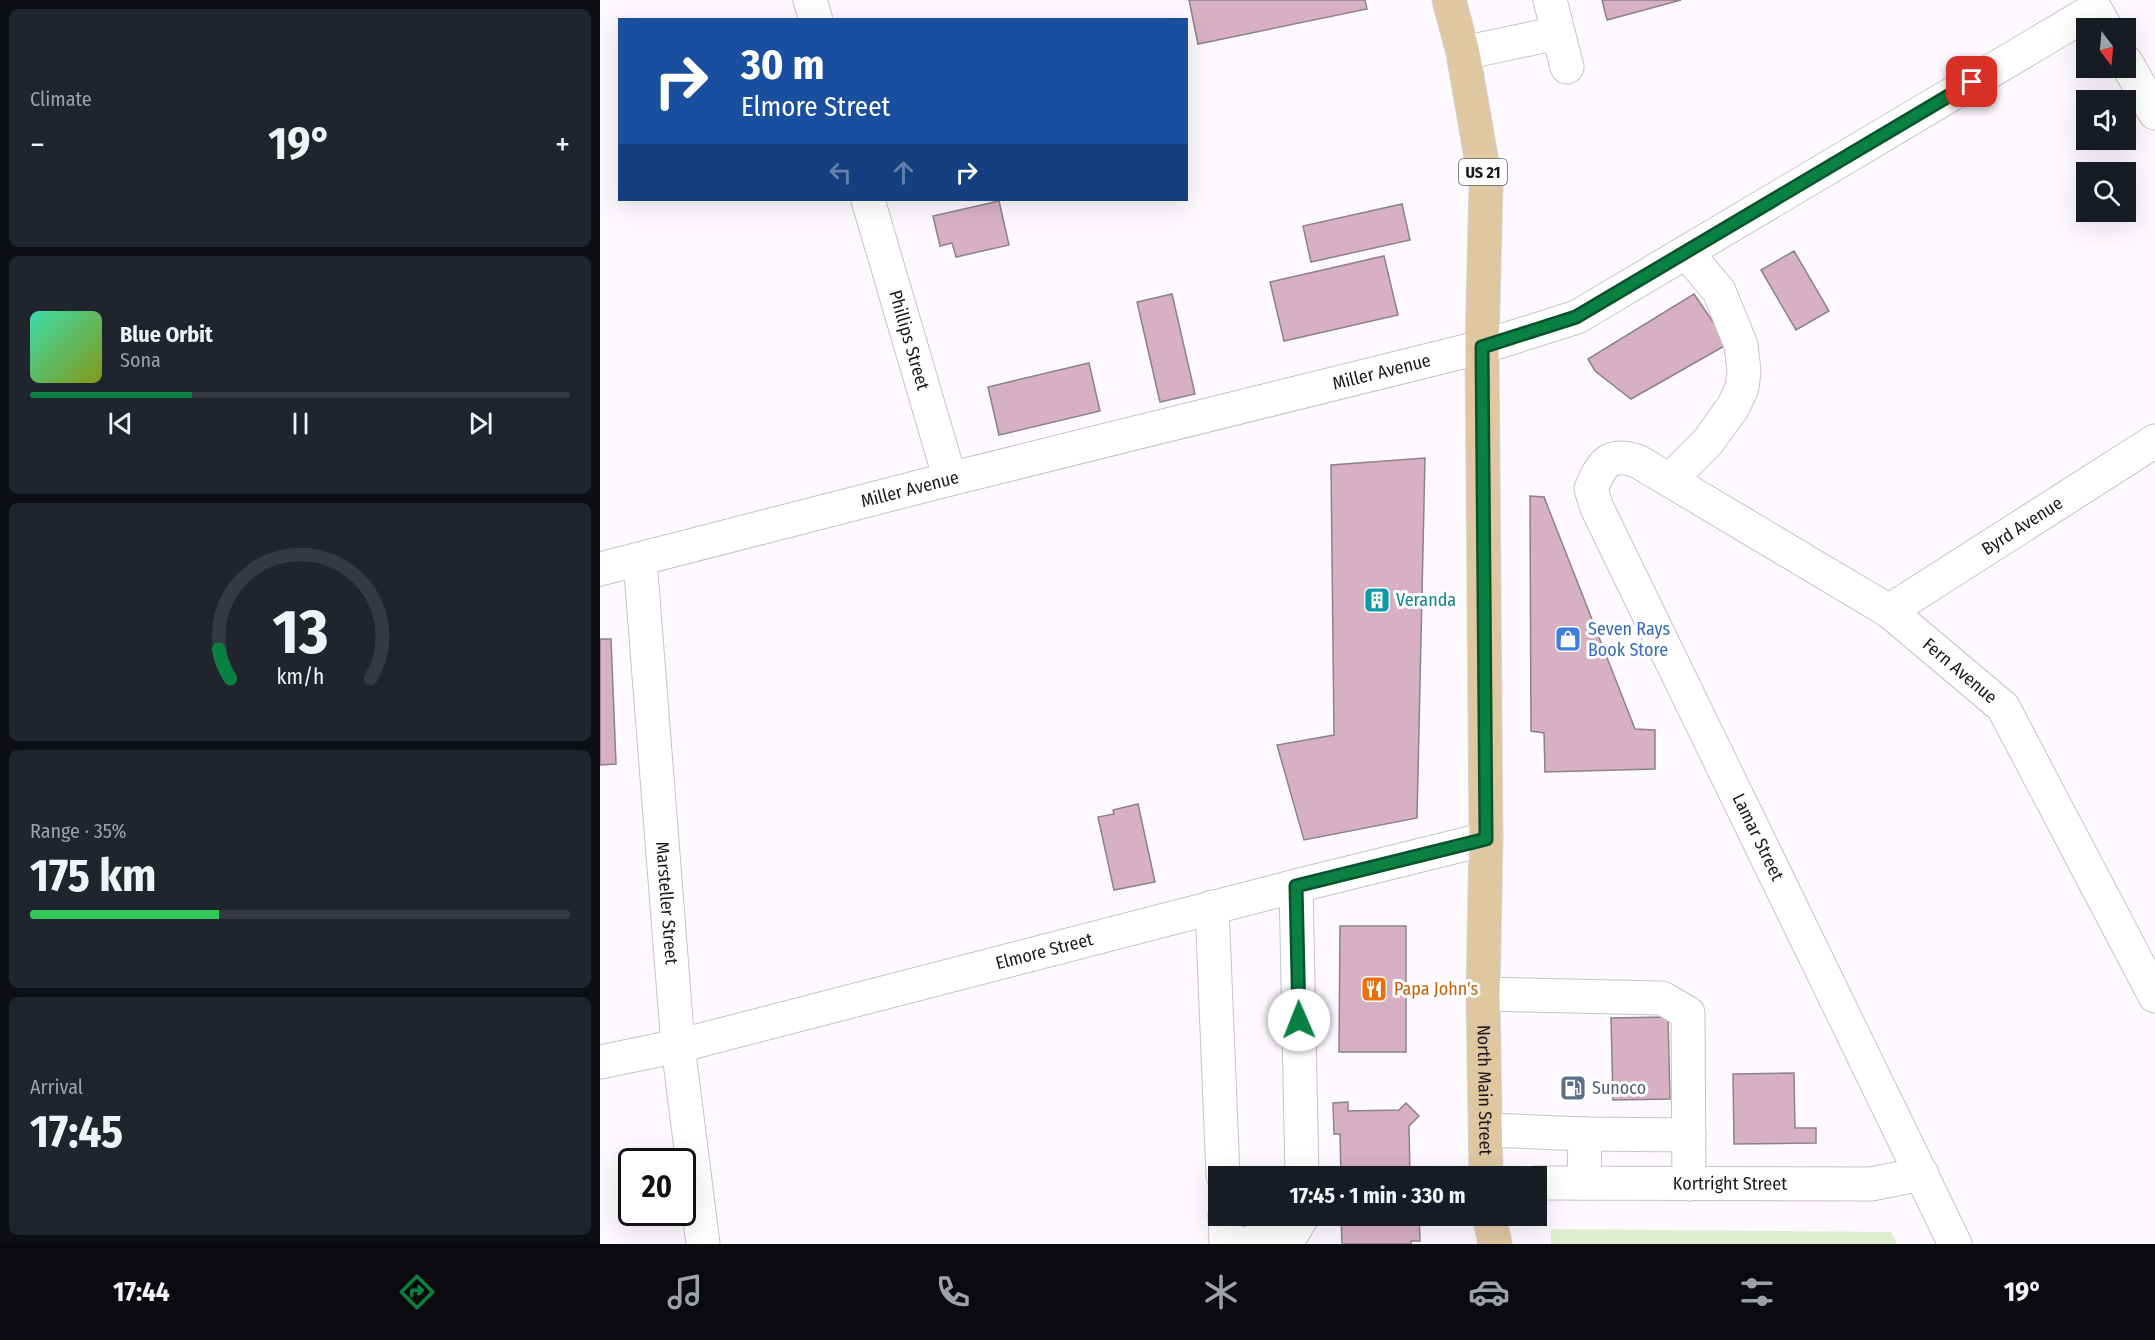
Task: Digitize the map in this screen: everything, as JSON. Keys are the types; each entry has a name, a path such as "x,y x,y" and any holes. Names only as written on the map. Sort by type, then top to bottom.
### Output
{"main road":[{"name":"North Main Street","path":"1449,0 1462,53 1486,186 1482,347 1486,1166"}],"street":[{"path":"810,0 815,18"},
{"path":"1550,0 1567,67"},
{"path":"1462,53 1558,33"},
{"name":"Miller Avenue","path":"600,568 640,560 950,479 1482,347 1576,317 1686,252 2076,33"},
{"path":"2135,78 2155,113"},
{"name":"Phillips Street","path":"868,201 950,479"},
{"path":"1670,480 1707,443 1732,407 1742,388 1744,371 1741,345 1719,291 1686,252"},
{"name":"Byrd Avenue","path":"1889,611 2155,441"},
{"name":"Lamar Street","path":"1639,462 1624,457 1609,460 1598,472 1591,489 1597,508 1955,1244"},
{"name":"Fern Avenue","path":"1639,462 1889,611 2003,707 2155,996"},
{"name":"Marsteller Street","path":"640,560 678,1046 703,1244"},
{"name":"Elmore Street","path":"600,1062 678,1046 1212,907 1486,839"},
{"path":"1296,886 1302,1166"},
{"path":"1212,907 1223,1166"},
{"path":"1484,994 1662,998 1688,1013 1689,1184"},
{"path":"1487,1130 1689,1135"},
{"path":"1584,1183 1585,1134"},
{"name":"Kortright Street","path":"1547,1183 1871,1184 1922,1174"},
{"path":"1225,1226 1226,1244"},
{"path":"1245,1244 1294,1231 1296,1226"}],"green space":[{"path":"1551,1229 1891,1232 1897,1244 1551,1244"}],"building":[{"path":"1189,0 1365,0 1367,9 1198,44"},
{"path":"1602,0 1681,0 1607,20"},
{"path":"999,201 1009,245 956,257 952,243 940,246 933,216"},
{"path":"1402,204 1410,240 1311,262 1303,226"},
{"path":"1794,251 1829,311 1796,330 1761,270"},
{"path":"1384,256 1398,315 1284,341 1270,282"},
{"path":"1172,294 1195,394 1160,402 1137,302"},
{"path":"1694,294 1728,344 1631,399 1595,371 1588,359"},
{"path":"1089,363 1100,411 999,435 988,387"},
{"name":"Veranda","path":"1425,458 1417,818 1304,840 1277,745 1334,735 1331,465"},
{"path":"1530,496 1544,497 1635,729 1655,730 1655,769 1545,772 1544,733 1531,731"},
{"path":"600,639 611,639 616,764 600,765"},
{"path":"1138,804 1155,882 1114,890 1098,817 1114,814 1113,810"},
{"path":"1340,926 1406,926 1406,1052 1339,1052"},
{"path":"1668,1017 1670,1099 1613,1100 1611,1018"},
{"path":"1794,1073 1795,1128 1816,1128 1816,1143 1734,1144 1733,1074"},
{"path":"1348,1102 1348,1111 1399,1110 1406,1103 1419,1116 1409,1126 1410,1166 1341,1166 1340,1134 1334,1134 1333,1103"},
{"path":"1341,1226 1419,1226 1420,1241 1411,1241 1411,1244 1342,1244"}],"place":[{"name":"Veranda","path":"1377,600"},
{"name":"Seven Rays Book Store","path":"1568,639"},
{"name":"Papa John's","path":"1374,989"},
{"name":"Sunoco","path":"1573,1088"}],"route":[{"path":"1299,1020 1296,886 1486,839 1482,347 1504,342 1576,317 1972,82"}]}
